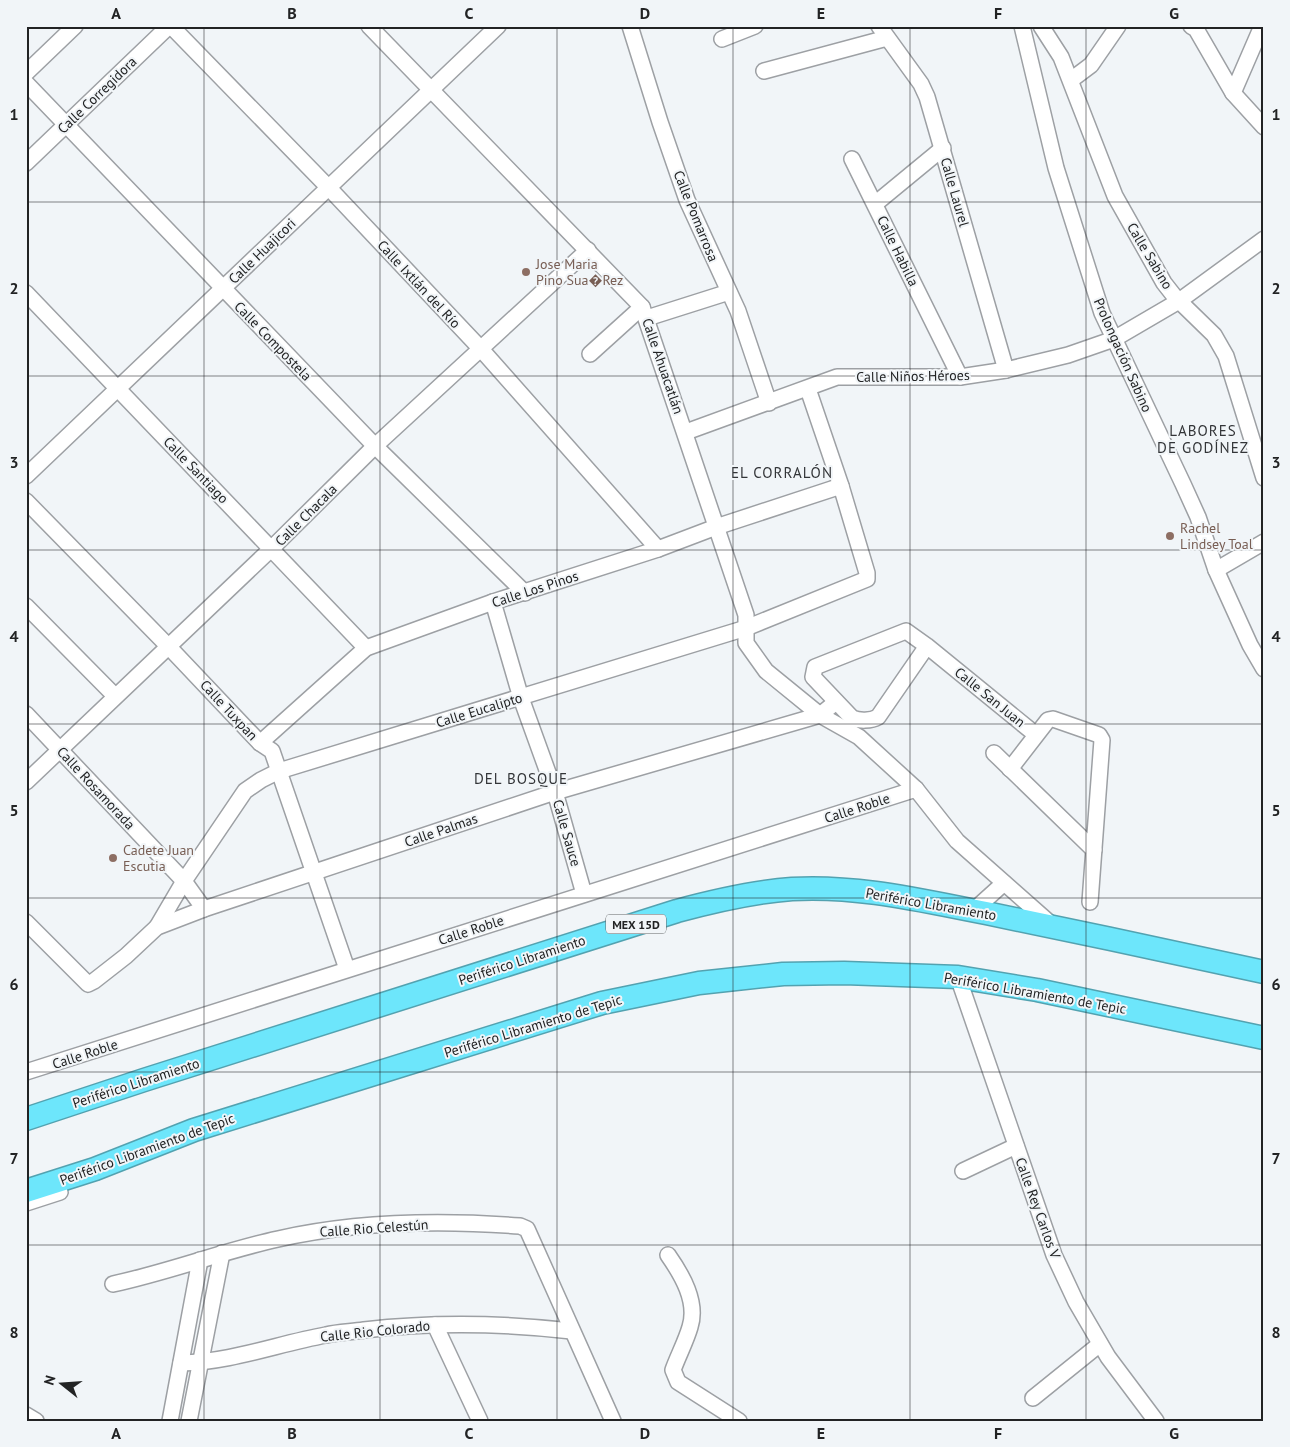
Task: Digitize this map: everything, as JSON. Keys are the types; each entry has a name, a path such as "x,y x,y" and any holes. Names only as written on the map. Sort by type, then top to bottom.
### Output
{"highway":[{"name":"Periférico Libramiento","path":"26,1119 667,914 723,899 791,889 823,889 884,895 972,910 1264,972"},
{"name":"Periférico Libramiento de Tepic","path":"26,1191 95,1170 194,1130 602,1003 699,983 783,974 853,973 958,977 1037,990 1264,1038"}],"street":[{"path":"26,73 75,26"},
{"name":"Calle Corregidora","path":"26,163 170,26"},
{"name":"Calle Ixtlán del Río","path":"170,26 329,188 480,348 658,549"},
{"name":"Calle Ahuacatlán","path":"368,26 588,250 645,313 746,615 746,643 766,671 820,715 859,736 916,789 957,841 1053,926"},
{"name":"Calle Huajicori","path":"26,476 498,26"},
{"name":"Calle Pomarrosa","path":"630,26 687,200 738,311 769,403"},
{"path":"722,39 755,26"},
{"name":"Prolongación Sabino","path":"1022,26 1056,168 1102,313 1198,517 1216,570 1250,645 1264,668"},
{"name":"Calle Sabino","path":"1041,26 1062,57 1114,196 1164,283 1179,301 1214,335 1226,356 1264,478"},
{"path":"1071,80 1091,65 1111,39 1118,26"},
{"path":"1191,26 1196,29 1233,92 1264,127"},
{"path":"1233,92 1262,26"},
{"path":"764,71 883,32"},
{"name":"Calle Laurel","path":"883,32 921,84 943,148 1006,370"},
{"name":"Calle Compostela","path":"26,83 376,446 525,593"},
{"name":"Calle Habilla","path":"943,148 875,204 960,377"},
{"path":"852,159 875,204"},
{"name":"Calle Niños Héroes","path":"686,432 837,377 960,377 1006,370 1068,356 1114,338 1179,301 1264,239"},
{"name":"Calle Chacala","path":"26,782 271,549 376,446 588,250"},
{"path":"590,354 645,313 729,292"},
{"name":"Calle Santiago","path":"26,293 366,648"},
{"path":"808,388 841,486"},
{"name":"Calle Los Pinos","path":"260,743 366,648 493,602 658,549 716,527 841,486"},
{"name":"Calle Eucalipto","path":"157,927 184,881 245,791 260,780 279,771 746,628 867,579 868,573 841,486"},
{"name":"Calle Tuxpan","path":"26,501 260,743 272,750 347,969"},
{"path":"1216,570 1264,542"},
{"name":"Calle Sauce","path":"493,602 520,698 555,792 584,894"},
{"path":"26,606 116,696"},
{"name":"Calle San Juan","path":"836,702 813,677 815,667 906,630 1036,734 1048,720 1053,719 1099,735 1102,740 1090,902"},
{"path":"820,715 836,702 856,720 873,720 878,717 927,646"},
{"name":"Calle Rosamorada","path":"26,714 184,881 204,909"},
{"name":"Calle Palmas","path":"26,922 88,984 126,956 157,927 204,909 555,792 820,715"},
{"path":"1010,769 1036,734"},
{"path":"994,753 1094,850"},
{"name":"Calle Roble","path":"26,1072 916,789"},
{"path":"972,910 1004,883"},
{"name":"Calle Rey Carlos V","path":"958,977 1054,1255 1076,1302 1100,1344 1156,1421"},
{"path":"963,1171 1016,1146"},
{"path":"26,1203 74,1187 95,1170"},
{"name":"Calle Rio Celestún","path":"113,1284 279,1238 343,1228 401,1224 473,1223 520,1226 527,1230 572,1331"},
{"path":"189,1421 222,1253"},
{"path":"668,1256 677,1267 692,1299 691,1325 673,1370 678,1382 739,1421"},
{"path":"170,1421 200,1260"},
{"path":"435,1325 480,1421"},
{"name":"Calle Rio Colorado","path":"181,1363 200,1363 227,1359 327,1335 394,1327 435,1325 524,1326 572,1331"},
{"path":"572,1331 613,1421"},
{"path":"1032,1398 1100,1344"},
{"path":"26,1415 36,1421"}],"place":[{"name":"Jose Maria Pino Sua�Rez","path":"526,272"},
{"name":"Rachel Lindsey Toal","path":"1170,536"},
{"name":"Cadete Juan Escutia","path":"113,858"}],"district":[{"name":"LABORES DE GODÍNEZ","path":"1203,438"},
{"name":"EL CORRALÓN","path":"782,472"},
{"name":"DEL BOSQUE","path":"521,778"}]}
